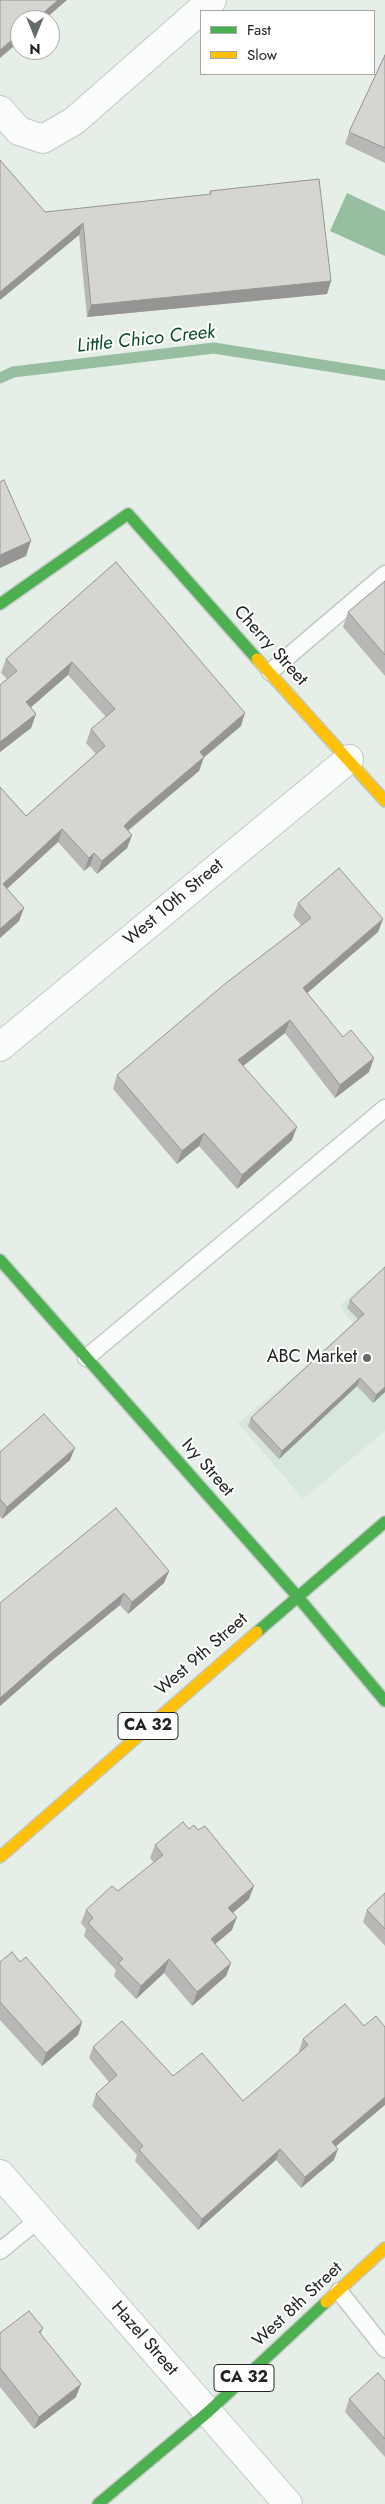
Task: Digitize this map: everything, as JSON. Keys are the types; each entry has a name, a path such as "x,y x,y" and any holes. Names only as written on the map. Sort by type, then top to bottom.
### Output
{"street":[{"path":"201,10 212,0"},
{"path":"0,110 19,131 43,139 74,121 200,11"},
{"name":"Cherry Street","path":"0,604 128,514 385,801"},
{"name":"West 10th Street","path":"0,1047 348,759"},
{"name":"Ivy Street","path":"0,1260 297,1596 385,1701"},
{"name":"West 9th Street","path":"0,1857 297,1596 385,1522"},
{"name":"Hazel Street","path":"0,2174 288,2504"},
{"name":"West 8th Street","path":"98,2504 208,2412 385,2248"}],"lane":[{"path":"270,672 385,574"},
{"path":"86,1358 385,1108"},
{"path":"0,2251 39,2219"},
{"path":"339,2291 385,2349"}],"shaded area":[{"path":"347,193 385,211 385,256 330,231"},
{"path":"385,1267 385,1431 303,1499 238,1423 355,1325 339,1306"}],"building":[{"path":"0,0 58,0 46,10 10,10 10,42 0,50"},
{"path":"385,55 385,148 349,132"},
{"path":"0,160 45,212 211,194 210,191 319,179 331,281 91,305 83,223 0,292"},
{"path":"4,480 31,541 0,555 0,482"},
{"path":"116,562 245,713 200,752 204,757 124,826 132,835 102,861 94,853 89,858 62,829 3,884 24,908 0,929 0,787 26,816 105,746 91,729 115,709 72,662 26,702 36,714 0,742 0,685 17,671 6,659"},
{"path":"385,581 385,655 348,612"},
{"path":"339,868 383,919 303,988 343,1037 351,1030 374,1058 340,1085 290,1020 238,1060 297,1127 242,1175 204,1133 182,1151 117,1075 226,983 311,918 298,903"},
{"path":"385,1267 385,1387 376,1395 360,1378 282,1451 251,1418 364,1314 350,1300"},
{"path":"44,1414 75,1448 7,1507 0,1499 0,1452"},
{"path":"116,1508 169,1571 132,1602 124,1593 0,1698 0,1603"},
{"path":"183,1822 189,1829 194,1825 198,1830 205,1826 254,1886 228,1908 237,1917 211,1939 231,1963 197,1992 169,1959 141,1986 118,1963 123,1959 88,1923 93,1918 86,1910 112,1886 118,1891 163,1855 155,1845"},
{"path":"385,1893 385,1929 367,1910"},
{"path":"12,1952 20,1962 26,1957 82,2022 46,2053 0,2002 0,1962"},
{"path":"345,2004 364,2026 376,2016 385,2027 385,2097 332,2142 338,2149 305,2177 280,2149 202,2219 139,2150 143,2146 96,2094 117,2075 93,2047 122,2021 173,2076 202,2053 243,2101 308,2045 303,2039"},
{"path":"29,2311 43,2328 39,2332 81,2384 39,2417 0,2368 0,2333"},
{"path":"378,2373 385,2381 385,2439 349,2399"}],"waterway":[{"name":"Little Chico Creek","path":"0,378 13,372 214,348 385,375"}],"traffic: fast":[{"path":"0,604 128,514 257,659"},
{"path":"0,1260 297,1596 385,1701"},
{"path":"257,1632 385,1522"},
{"path":"98,2504 208,2412 326,2302"}],"traffic: slow":[{"path":"257,659 385,801"},
{"path":"0,1857 257,1632"},
{"path":"326,2302 385,2248"}],"place":[{"name":"ABC Market","path":"367,1358"}]}
